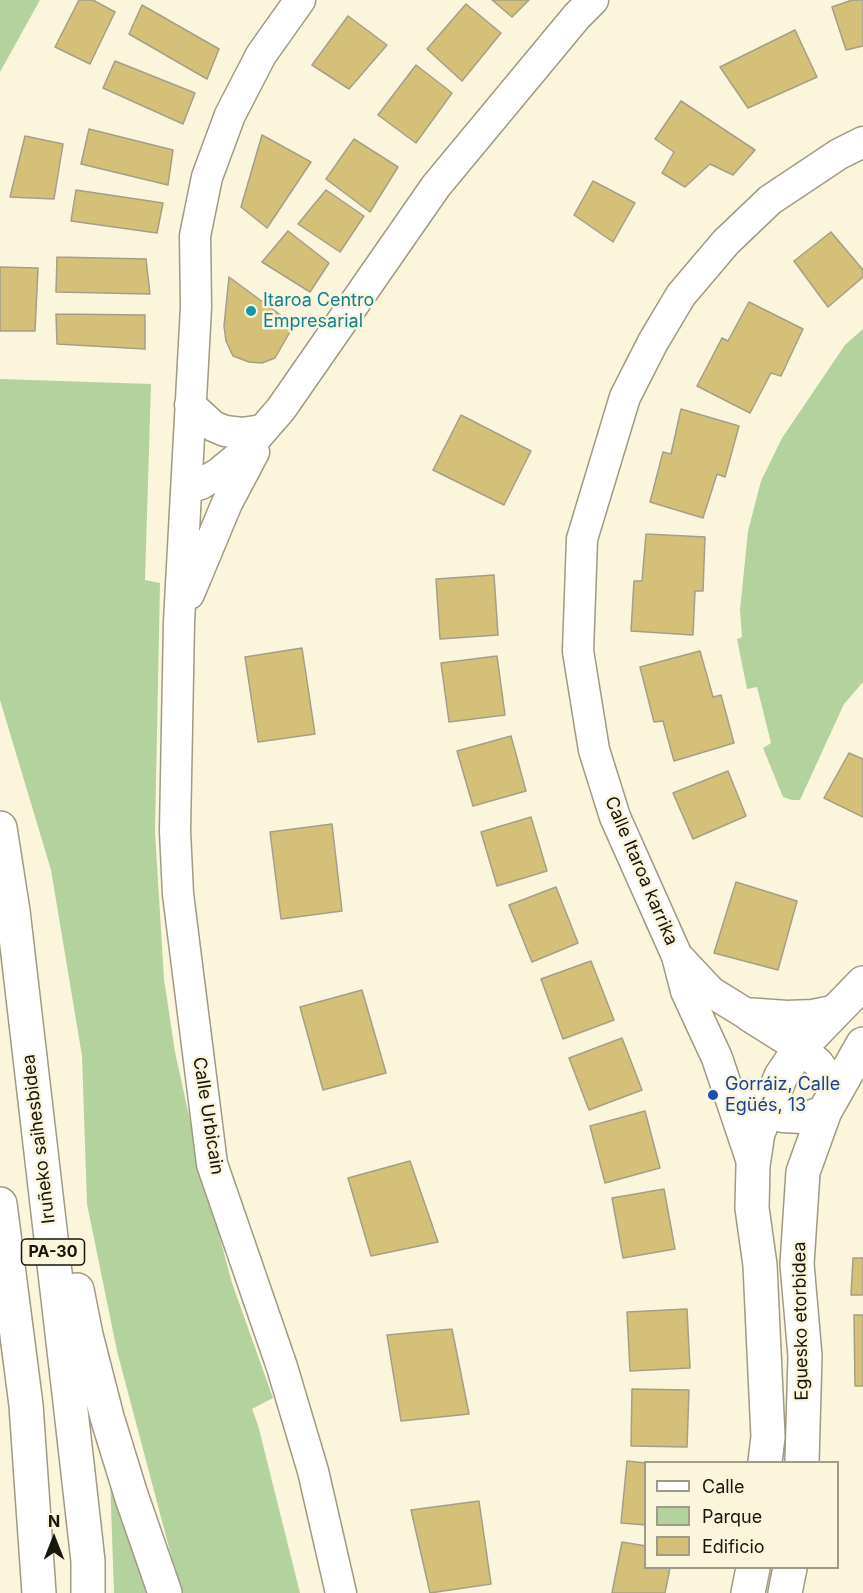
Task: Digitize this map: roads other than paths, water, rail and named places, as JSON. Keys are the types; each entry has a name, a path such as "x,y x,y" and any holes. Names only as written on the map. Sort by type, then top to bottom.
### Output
{"main road":[{"name":"Iruñeko saihesbidea","path":"0,828 13,911 86,1539 88,1593"},
{"path":"13,911 40,1008 47,1048 65,1219 86,1335 107,1417 165,1593"},
{"name":"Eguesko etorbidea","path":"765,1461 768,1437 760,1265 752,1209 753,1165 758,1133 781,1076 800,1048 863,983"},
{"name":"Eguesko etorbidea","path":"802,1461 806,1356 797,1264 803,1172 828,1103 863,1044"},
{"name":"PA-30","path":"0,1204 26,1405 39,1593"},
{"path":"748,1593 753,1569"},
{"path":"785,1593 790,1569"}],"street":[{"name":"Calle Urbicain","path":"300,0 261,55 230,115 207,177 195,236 196,307 179,622 175,831 177,894 212,1164 285,1377 313,1471 341,1593"},
{"path":"187,488 201,484 219,474 242,454 281,409 436,186 593,0"},
{"name":"Calle Itaroa karrika","path":"753,1165 717,1058 686,991 677,956 615,817 594,750 578,651 582,539 625,397 653,342 681,295 726,242 770,200 839,154 863,142"},
{"path":"190,405 213,426 225,431 242,433 262,430"},
{"path":"179,622 207,548 227,503 255,450 262,430"},
{"name":"Calle Itaroa karrika","path":"677,956 711,993 800,1048"},
{"name":"Calle Itaroa karrika","path":"744,1013 787,1016 813,1015 837,1010"},
{"path":"766,1111 783,1117 802,1118 828,1103 828,1077 818,1063 800,1048"},
{"name":"Calle Itaroa karrika","path":"717,1058 745,1093 766,1111"}],"place":[{"name":"Itaroa Centro Empresarial","path":"251,311"},
{"name":"Gorráiz, Calle Egüés, 13","path":"713,1095"}]}
